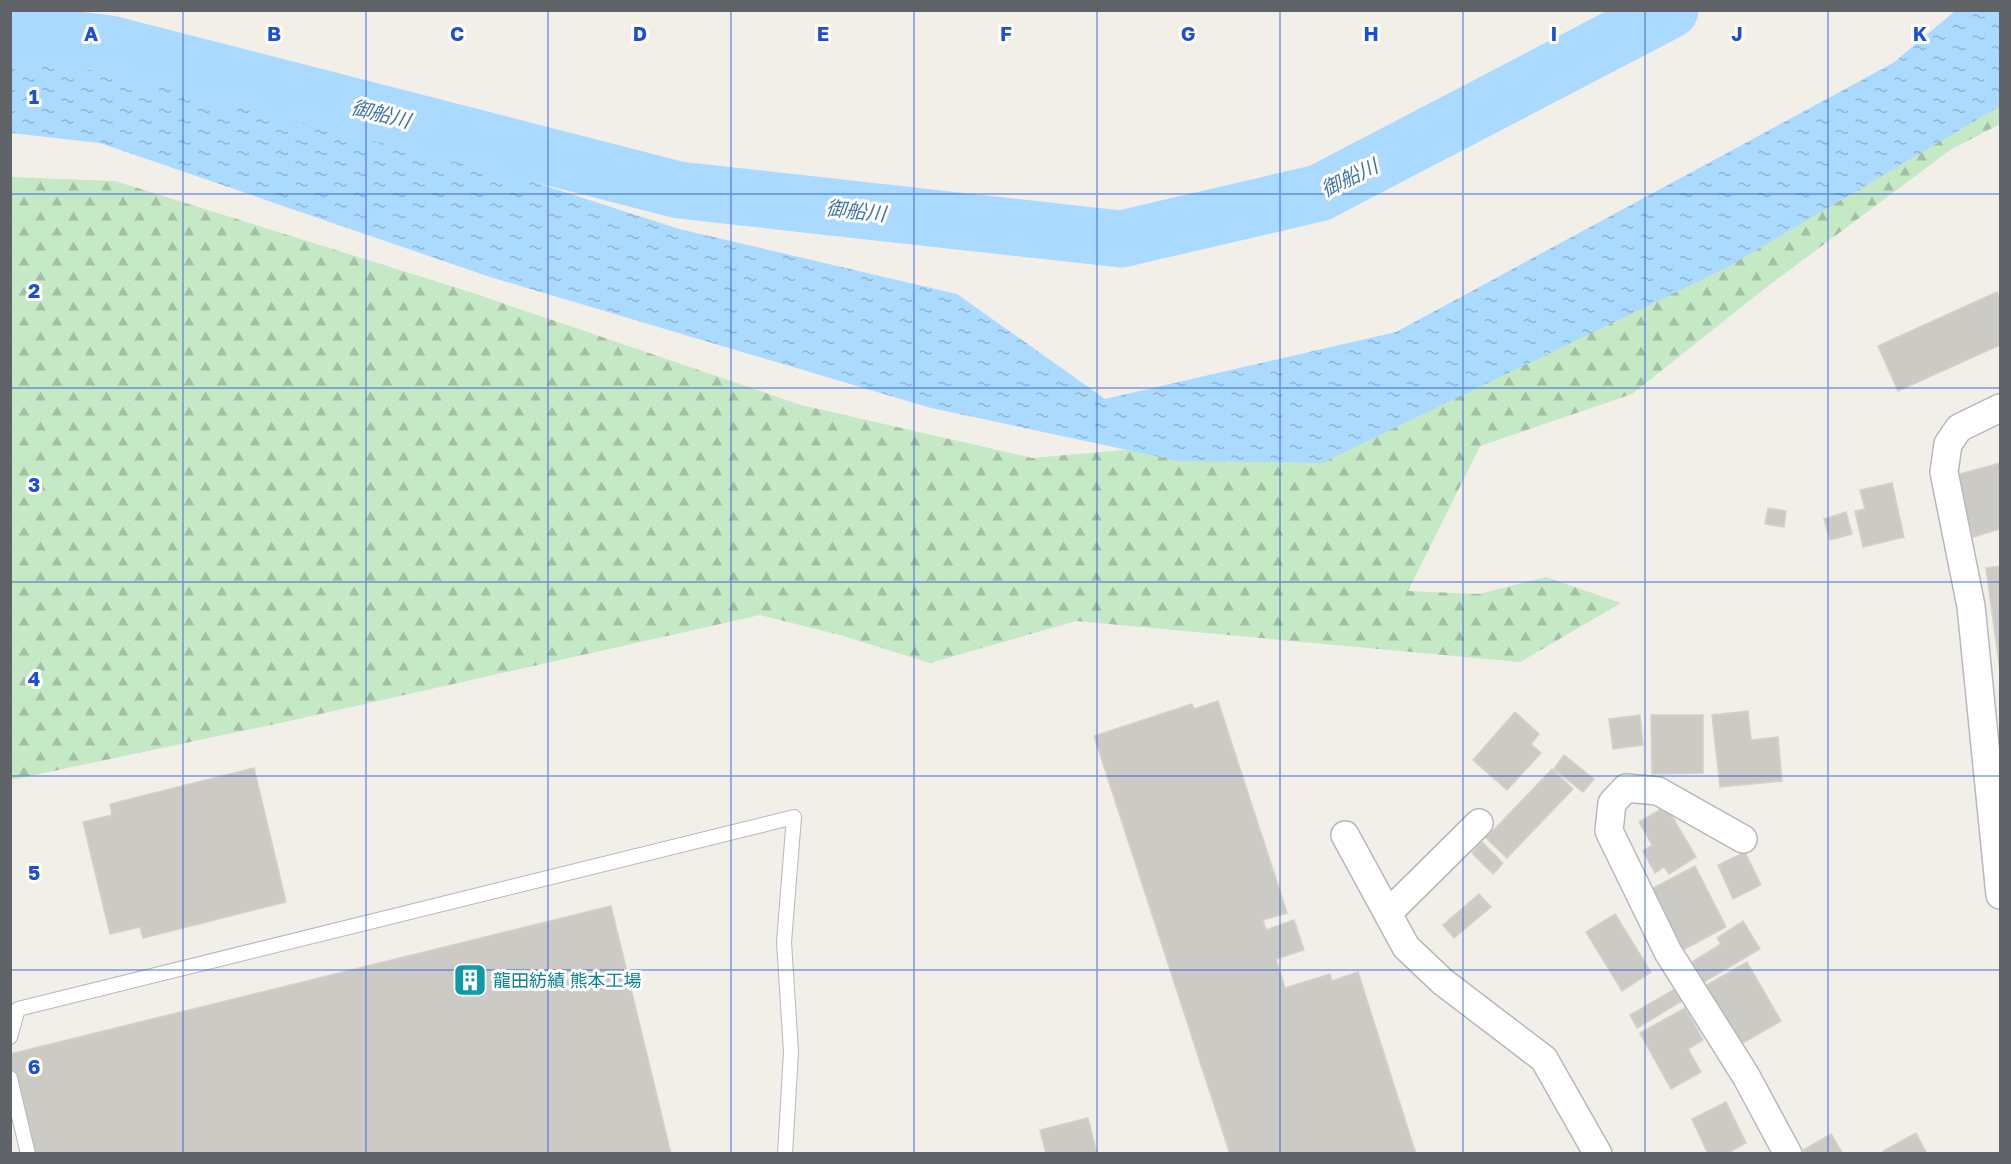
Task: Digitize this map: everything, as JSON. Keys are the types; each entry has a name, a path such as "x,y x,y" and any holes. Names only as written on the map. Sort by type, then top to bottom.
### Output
{"street":[{"path":"2001,408 1959,428 1948,444 1944,472 1971,606 2001,895"},
{"path":"1743,839 1658,790 1626,788 1612,803 1609,831 1668,952 1746,1076 1788,1154"},
{"path":"1388,913 1479,824"},
{"path":"1345,835 1406,947 1443,982 1544,1059 1598,1154"}],"lane":[{"path":"10,1037 18,1009 794,817 784,942 791,1052 785,1154"},
{"path":"10,1078 28,1154"}],"green space":[{"path":"2000,64 2000,124 1950,150 1764,289 1632,394 1480,446 1408,591 1479,594 1546,577 1621,603 1520,662 1076,621 930,663 840,635 760,615 280,723 11,780 11,177 115,181 470,292 801,405 1032,458 1322,433"}],"water":[{"path":"1955,11 2000,11 2000,106 1726,268 1322,463 1179,461 931,408 490,277 100,143 11,133 11,13 679,229 957,294 1105,399 1396,332 1893,63"}],"building":[{"path":"1997,292 2000,299 2000,345 1898,391 1878,346"},
{"path":"2000,463 2000,529 1973,537 1956,475"},
{"path":"1892,483 1904,537 1863,547 1855,511 1865,509 1860,490"},
{"path":"1768,508 1786,511 1784,527 1765,524"},
{"path":"1846,512 1852,534 1830,540 1824,519"},
{"path":"2000,566 2000,671 1986,568"},
{"path":"1218,701 1287,913 1263,920 1266,930 1294,920 1304,950 1276,959 1285,988 1330,974 1332,981 1358,972 1416,1154 1230,1154 1094,736 1192,704 1194,709"},
{"path":"1748,711 1751,740 1778,737 1782,781 1720,787 1712,715"},
{"path":"1515,712 1539,734 1531,744 1541,753 1507,790 1473,760"},
{"path":"1640,715 1643,745 1613,749 1609,719"},
{"path":"1651,715 1703,715 1703,773 1652,774"},
{"path":"1564,755 1594,779 1583,792 1554,769"},
{"path":"254,768 286,902 143,938 140,927 110,934 83,822 112,815 110,804"},
{"path":"1552,769 1573,789 1507,858 1486,838"},
{"path":"1666,806 1696,857 1669,874 1664,867 1655,873 1643,851 1652,845 1639,822"},
{"path":"1482,842 1503,863 1493,874 1472,853"},
{"path":"1745,852 1761,885 1733,899 1718,865"},
{"path":"1695,866 1726,927 1683,950 1651,889"},
{"path":"1479,894 1491,907 1454,938 1443,925"},
{"name":"龍田紡績 熊本工場","path":"611,906 671,1154 28,1154 10,1078 10,1054"},
{"path":"1615,914 1651,972 1622,991 1586,932"},
{"path":"1743,921 1760,949 1704,982 1692,962 1721,944 1717,938"},
{"path":"1747,962 1781,1021 1736,1047 1703,987"},
{"path":"1680,986 1687,998 1637,1028 1630,1015"},
{"path":"1685,1008 1703,1040 1688,1049 1701,1072 1671,1089 1640,1033"},
{"path":"1726,1102 1746,1143 1726,1154 1708,1154 1692,1119"},
{"path":"1088,1118 1097,1154 1046,1154 1040,1130"},
{"path":"1916,1133 1927,1154 1884,1154 1883,1151"},
{"path":"1831,1134 1843,1154 1805,1154 1803,1150"}],"waterway":[{"name":"御船川","path":"10,32 110,44 679,190 1121,239 1319,193 1670,10"}],"place":[{"name":"龍田紡績 熊本工場","path":"470,980"}]}
